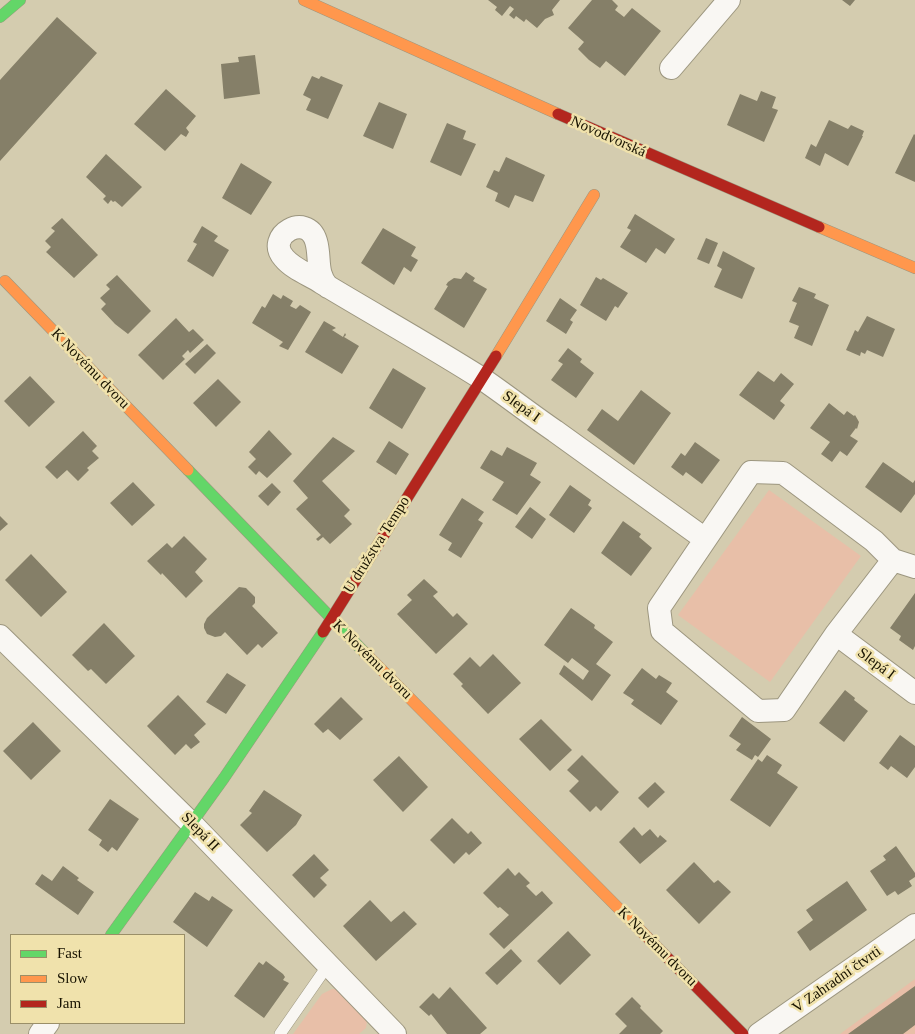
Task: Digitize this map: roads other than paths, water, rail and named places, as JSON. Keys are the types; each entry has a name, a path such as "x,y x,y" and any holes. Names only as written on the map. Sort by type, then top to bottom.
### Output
{"street":[{"path":"0,17 20,0"},
{"name":"Novodvorská","path":"304,0 656,158 915,268"},
{"path":"671,68 728,0"},
{"name":"U družstva Tempo","path":"112,934 192,824 331,619 482,379 594,195"},
{"name":"K Novému dvoru","path":"5,281 331,619 743,1034"},
{"name":"Slepá I","path":"328,287 482,379 705,539"},
{"path":"893,560 836,634 784,710 758,711 662,631 659,608 751,472 783,473 874,541 893,560 915,567"},
{"name":"Slepá I","path":"836,634 915,694"},
{"name":"Slepá II","path":"0,636 192,824 328,965 388,1032"},
{"name":"V Zahradní čtvrti","path":"759,1034 915,925"}],"lane":[{"path":"280,1034 328,965"}]}
